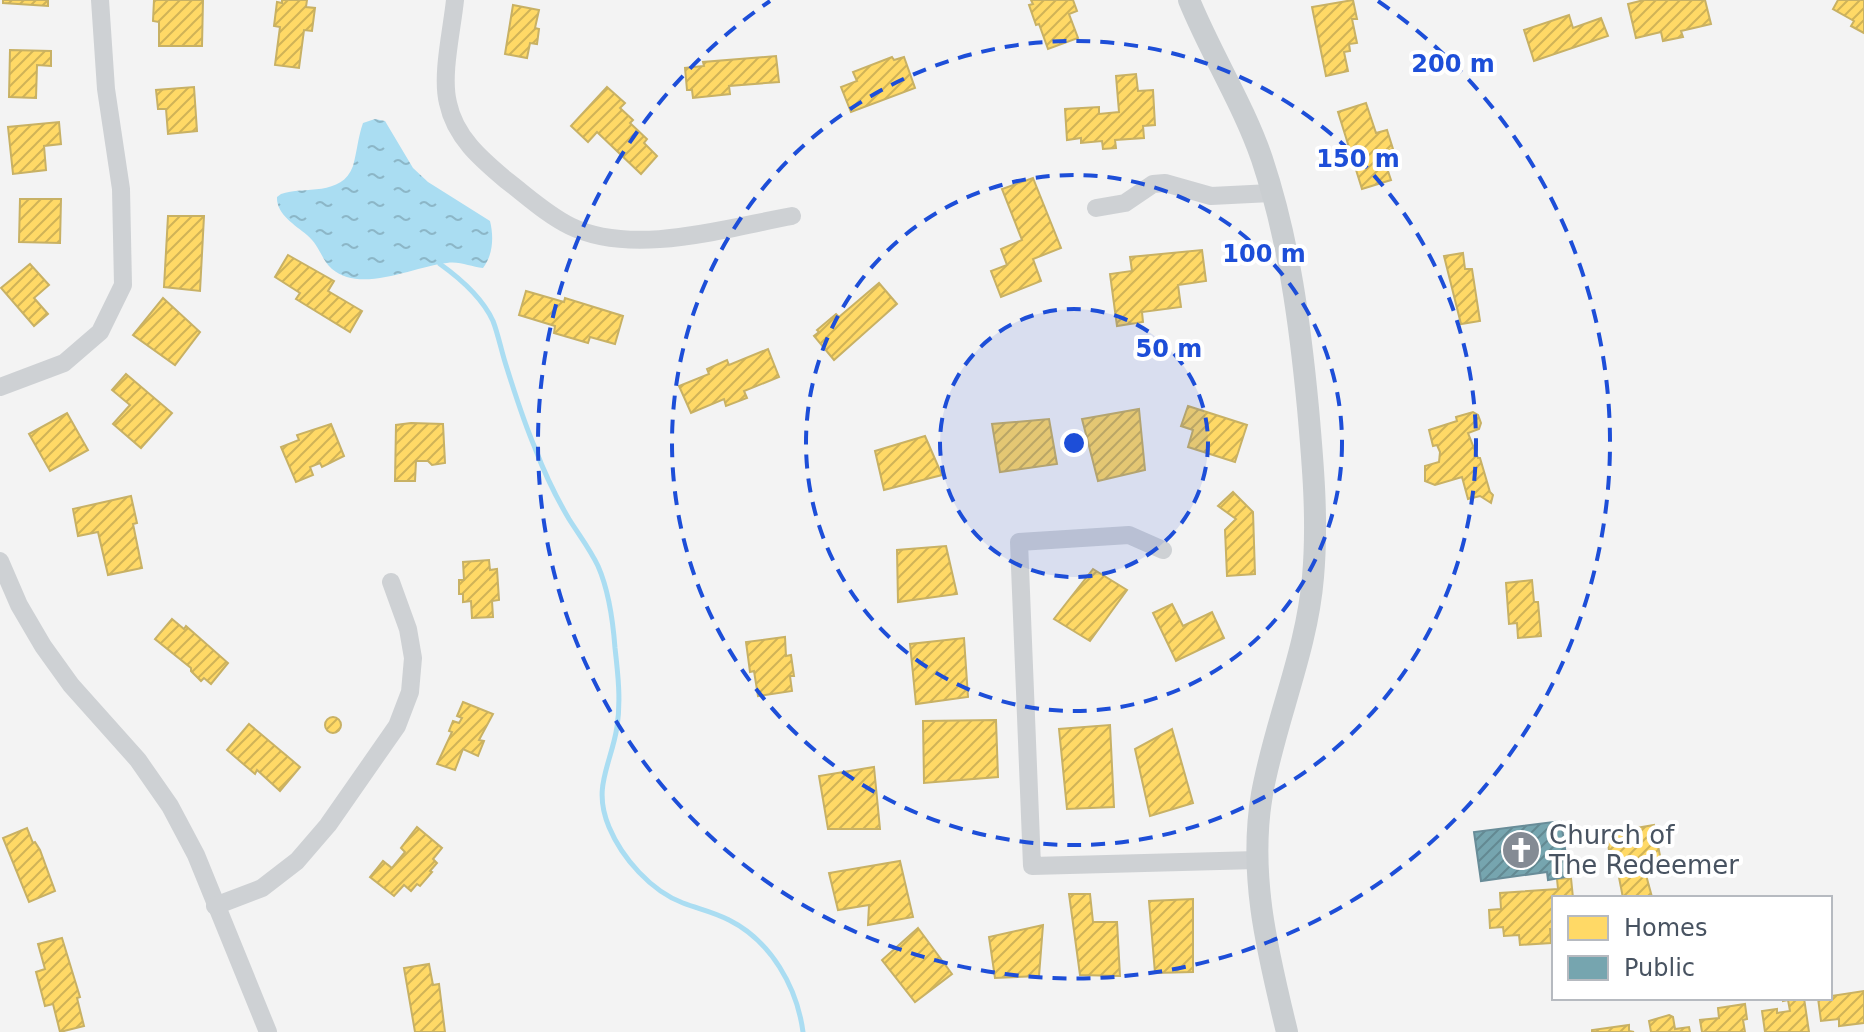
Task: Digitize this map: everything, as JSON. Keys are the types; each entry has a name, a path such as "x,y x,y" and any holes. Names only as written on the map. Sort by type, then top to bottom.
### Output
{"main road":[{"path":"1189,0 1243,110 1262,160 1287,246 1301,339 1312,458 1313,577 1307,617 1263,793 1257,860 1265,941 1287,1032"}],"street":[{"path":"0,387 64,363 100,332 123,285 121,189 106,89 100,0"},
{"path":"455,0 447,102 456,126 485,162 546,212 573,227 603,237 632,241 657,240 792,216"},
{"path":"1096,208 1125,203 1153,184 1165,183 1211,196 1271,193"},
{"path":"1163,550 1129,535 1019,542 1032,866 1257,860"},
{"path":"0,561 19,605 43,646 71,685 138,760 170,806 196,855 268,1032"},
{"path":"215,906 262,888 297,861 328,825 397,726 410,692 413,658 408,629 391,582"}],"water":[{"path":"375,119 385,121 413,168 428,182 490,221 492,246 483,268 452,263 373,279 344,276 329,266 311,239 283,214 277,197 281,194 322,189 348,176 363,123"}],"building: Homes":[{"path":"3,0 48,0 48,6 3,3"},
{"path":"154,0 203,0 202,46 159,46 159,22 153,21"},
{"path":"282,0 307,0 306,7 315,8 312,31 304,30 299,68 275,65 280,27 274,26 277,2 282,3"},
{"path":"1031,0 1073,0 1077,11 1069,14 1078,38 1048,49 1029,5 1033,4"},
{"path":"1353,0 1357,19 1352,19 1357,43 1349,44 1350,51 1344,52 1348,71 1326,76 1312,7"},
{"path":"1644,0 1705,0 1711,24 1681,31 1683,37 1663,41 1661,32 1636,38 1628,4"},
{"path":"1838,0 1864,0 1864,33 1851,26 1854,21 1833,9"},
{"path":"513,5 539,10 535,28 539,29 537,44 530,43 527,58 505,54"},
{"path":"1569,15 1573,28 1601,18 1608,36 1534,61 1524,30"},
{"path":"10,50 51,51 51,66 37,65 36,98 9,97"},
{"path":"776,56 779,82 729,86 730,94 693,98 692,90 687,90 685,68 704,66 703,62"},
{"path":"892,57 894,60 904,57 915,88 851,112 841,87 857,81 853,72"},
{"path":"1136,74 1138,91 1153,90 1155,125 1143,126 1144,138 1115,140 1116,148 1103,149 1102,141 1081,143 1081,138 1067,140 1065,109 1099,107 1099,114 1119,112 1116,76"},
{"path":"194,87 197,131 168,134 166,109 158,109 156,90"},
{"path":"607,87 625,103 620,108 633,120 630,123 647,139 644,143 657,156 641,174 597,132 588,142 571,126"},
{"path":"1366,103 1376,133 1387,130 1393,149 1382,153 1391,180 1362,189 1338,112"},
{"path":"59,122 61,144 44,146 46,170 13,174 8,127"},
{"path":"1033,178 1061,248 1033,259 1041,281 1001,297 991,271 1007,265 1001,249 1022,240 1002,189"},
{"path":"20,199 61,199 60,243 19,242"},
{"path":"168,216 204,216 200,291 164,287"},
{"path":"1202,250 1206,281 1178,285 1181,307 1142,312 1143,322 1117,326 1110,274 1132,271 1130,257"},
{"path":"1463,253 1465,269 1472,269 1480,321 1461,324 1444,256"},
{"path":"288,255 334,281 328,291 362,311 350,332 296,299 300,293 275,277"},
{"path":"30,264 49,285 34,298 48,314 34,326 1,288"},
{"path":"879,283 897,304 834,360 814,336 819,332 817,330 836,314 839,317"},
{"path":"526,291 564,302 565,298 623,316 615,344 590,337 588,343 554,333 555,326 519,315"},
{"path":"163,298 200,332 175,365 133,335"},
{"path":"768,349 779,377 744,391 747,398 726,406 724,399 691,413 679,386 709,374 707,369 727,360 729,365"},
{"path":"126,374 172,413 141,448 113,424 130,405 112,390"},
{"path":"1188,406 1247,425 1235,462 1188,447 1193,430 1181,426"},
{"path":"1139,409 1145,470 1098,481 1082,419"},
{"path":"1473,412 1481,423 1479,429 1468,433 1493,495 1491,503 1480,496 1468,499 1462,477 1435,485 1425,481 1425,466 1439,462 1440,452 1437,445 1433,446 1429,430"},
{"path":"67,413 88,450 50,471 29,434"},
{"path":"1049,419 1057,464 1000,472 992,424"},
{"path":"331,424 344,456 322,467 320,463 310,467 313,475 296,482 281,447 299,440 297,435"},
{"path":"443,424 445,463 432,465 428,461 416,461 415,481 395,481 396,425"},
{"path":"925,436 942,475 884,490 875,451"},
{"path":"1233,492 1253,512 1255,574 1227,576 1225,530 1236,519 1218,506"},
{"path":"131,496 142,568 108,575 98,532 78,536 73,509"},
{"path":"946,546 957,594 898,602 897,550"},
{"path":"489,560 490,570 497,569 499,600 492,601 493,617 472,618 471,601 463,602 463,594 459,594 459,580 464,580 463,562"},
{"path":"1093,569 1127,590 1090,641 1054,619"},
{"path":"1532,580 1534,602 1538,602 1541,636 1518,638 1517,623 1509,624 1506,583"},
{"path":"1172,604 1183,626 1212,612 1224,638 1176,661 1153,613"},
{"path":"172,619 184,629 186,626 228,663 211,684 204,678 201,681 191,668 155,639"},
{"path":"785,637 786,656 791,655 794,676 790,676 792,691 758,696 754,671 750,672 746,642"},
{"path":"964,638 968,697 916,704 910,644"},
{"path":"463,702 493,714 479,740 484,741 478,756 463,749 455,770 437,764 452,732 449,731 453,721 459,723 462,718 457,716"},
{"path":"333,717 339,719 339,731 333,733 327,731 325,725 327,719"},
{"path":"996,720 998,777 924,783 923,721"},
{"path":"249,724 300,767 280,791 257,770 255,774 227,750"},
{"path":"1110,725 1114,807 1067,809 1059,729"},
{"path":"1172,729 1193,803 1150,816 1135,749"},
{"path":"874,767 880,829 828,829 819,776"},
{"path":"1654,825 1662,866 1651,868 1652,874 1646,875 1652,896 1623,896 1617,867 1611,868 1607,833"},
{"path":"417,827 442,848 433,859 437,863 420,886 417,884 411,891 404,885 394,896 370,877 383,861 392,868 405,852 401,848"},
{"path":"27,828 33,843 40,850 55,891 29,902 3,838"},
{"path":"900,861 913,917 868,925 869,905 838,910 829,873"},
{"path":"1571,878 1573,896 1552,896 1551,943 1520,945 1519,935 1504,936 1503,927 1490,928 1489,910 1501,909 1500,893 1558,889 1557,879"},
{"path":"1069,894 1090,894 1093,922 1117,922 1120,976 1080,975"},
{"path":"1193,899 1193,972 1155,973 1149,901"},
{"path":"1043,925 1039,976 995,978 989,937"},
{"path":"918,928 952,974 915,1002 882,960"},
{"path":"62,938 80,997 77,998 84,1026 60,1032 53,1004 45,1006 36,972 45,969 38,944"},
{"path":"429,964 433,985 439,984 445,1032 415,1032 404,968"},
{"path":"1864,991 1864,1023 1839,1026 1839,1019 1821,1021 1818,1000 1832,1000 1832,996"},
{"path":"1788,1000 1804,1000 1809,1032 1765,1032 1762,1011 1790,1011"},
{"path":"1745,1004 1745,1032 1702,1032 1700,1020 1719,1018 1718,1008"},
{"path":"1669,1015 1673,1017 1675,1029 1689,1027 1690,1032 1651,1032 1649,1021"},
{"path":"1629,1025 1629,1031 1634,1032 1592,1032 1592,1030"}],"building: Public":[{"name":"Church of The Redeemer","path":"1561,821 1568,869 1564,869 1565,877 1548,880 1547,872 1481,881 1474,832"}],"waterway":[{"path":"440,264 470,289 493,321 542,466 602,576 613,627 619,697 617,727 602,788 604,813 609,827 630,862 649,882 671,898 729,920 757,940 780,967 788,982 803,1032"}],"place":[{"name":"Church of The Redeemer","path":"1521,850"}]}
